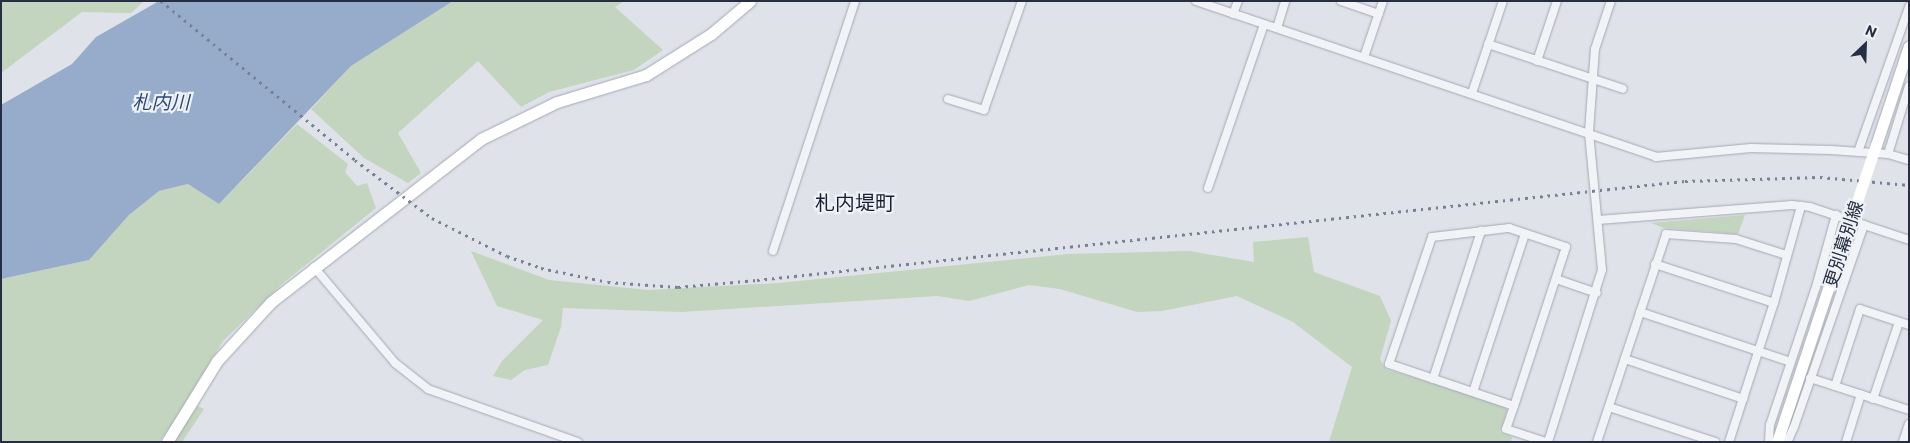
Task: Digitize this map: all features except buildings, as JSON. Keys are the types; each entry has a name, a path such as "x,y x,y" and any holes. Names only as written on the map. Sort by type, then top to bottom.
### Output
{"street":[{"path":"167,442 217,361 240,332 314,267 481,139 557,102 646,75 711,34 750,1"},
{"path":"773,251 855,1"},
{"path":"948,99 984,110 1022,1"},
{"path":"1196,1 1589,132 1656,157 1751,148 1888,154 1909,160"},
{"path":"1234,14 1238,1"},
{"path":"1276,28 1285,1"},
{"path":"1341,1 1379,14"},
{"path":"1364,57 1383,1"},
{"path":"1472,93 1502,1"},
{"path":"1537,61 1557,1"},
{"path":"1514,406 1389,364 1432,237 1509,228 1566,247 1556,279 1514,406 1506,429 1547,442 1596,293 1603,263 1589,132 1595,49 1611,1"},
{"path":"1858,152 1909,7"},
{"path":"1208,188 1264,24"},
{"path":"1488,44 1623,89"},
{"name":"更別幕別線","path":"1778,442 1909,46"},
{"path":"1888,154 1906,109 1909,86"},
{"path":"1598,220 1722,209 1801,206 1836,215 1909,240"},
{"path":"1729,442 1774,304 1801,206"},
{"path":"1769,442 1770,425 1836,215"},
{"path":"1782,442 1789,438 1864,225"},
{"path":"1433,379 1481,231"},
{"path":"1473,392 1525,234"},
{"path":"1597,442 1666,234 1736,239 1786,255"},
{"path":"1655,264 1774,304"},
{"path":"314,267 395,363 428,389 578,442"},
{"path":"1556,279 1596,293"},
{"path":"1835,386 1860,309 1909,325"},
{"path":"1640,312 1791,362"},
{"path":"1874,398 1899,322"},
{"path":"1624,359 1743,399"},
{"path":"1810,378 1909,410"},
{"path":"1846,442 1861,394"},
{"path":"1609,407 1715,442"},
{"path":"1903,442 1909,424"}],"green space":[{"path":"1,1 144,1 131,13 82,12 1,73"},
{"path":"453,1 624,1 615,7 663,50 634,70 549,92 521,107 478,61 398,133 421,173 408,183 364,158 311,109 351,66"},
{"path":"297,124 348,164 345,172 357,186 367,183 376,208 282,284 223,341 177,417 159,442 1,442 1,279 89,260 129,215 159,191 188,184 219,204"},
{"path":"1745,215 1738,234 1664,228 1651,223"},
{"path":"1308,237 1314,272 1380,296 1391,321 1380,359 1386,369 1505,406 1507,411 1500,432 1512,437 1511,442 1329,442 1352,367 1293,322 1237,296 1162,311 1137,312 1060,289 1029,285 969,301 937,296 682,312 563,308 561,327 548,365 525,370 511,380 493,376 502,361 543,320 497,306 471,251 549,280 648,290 779,283 1068,254 1189,251 1254,262 1253,242"},
{"path":"198,406 204,409 182,442 172,442"}],"water":[{"name":"札内川","path":"159,1 453,1 351,66 219,204 188,184 159,191 129,215 89,260 1,279 1,105 72,64 96,37"}],"railway":[{"path":"161,1 355,160 432,218 507,256 541,268 608,282 678,287 757,280 1685,181 1820,177 1909,185"}],"district":[{"name":"札内堤町","path":"855,202"}]}
